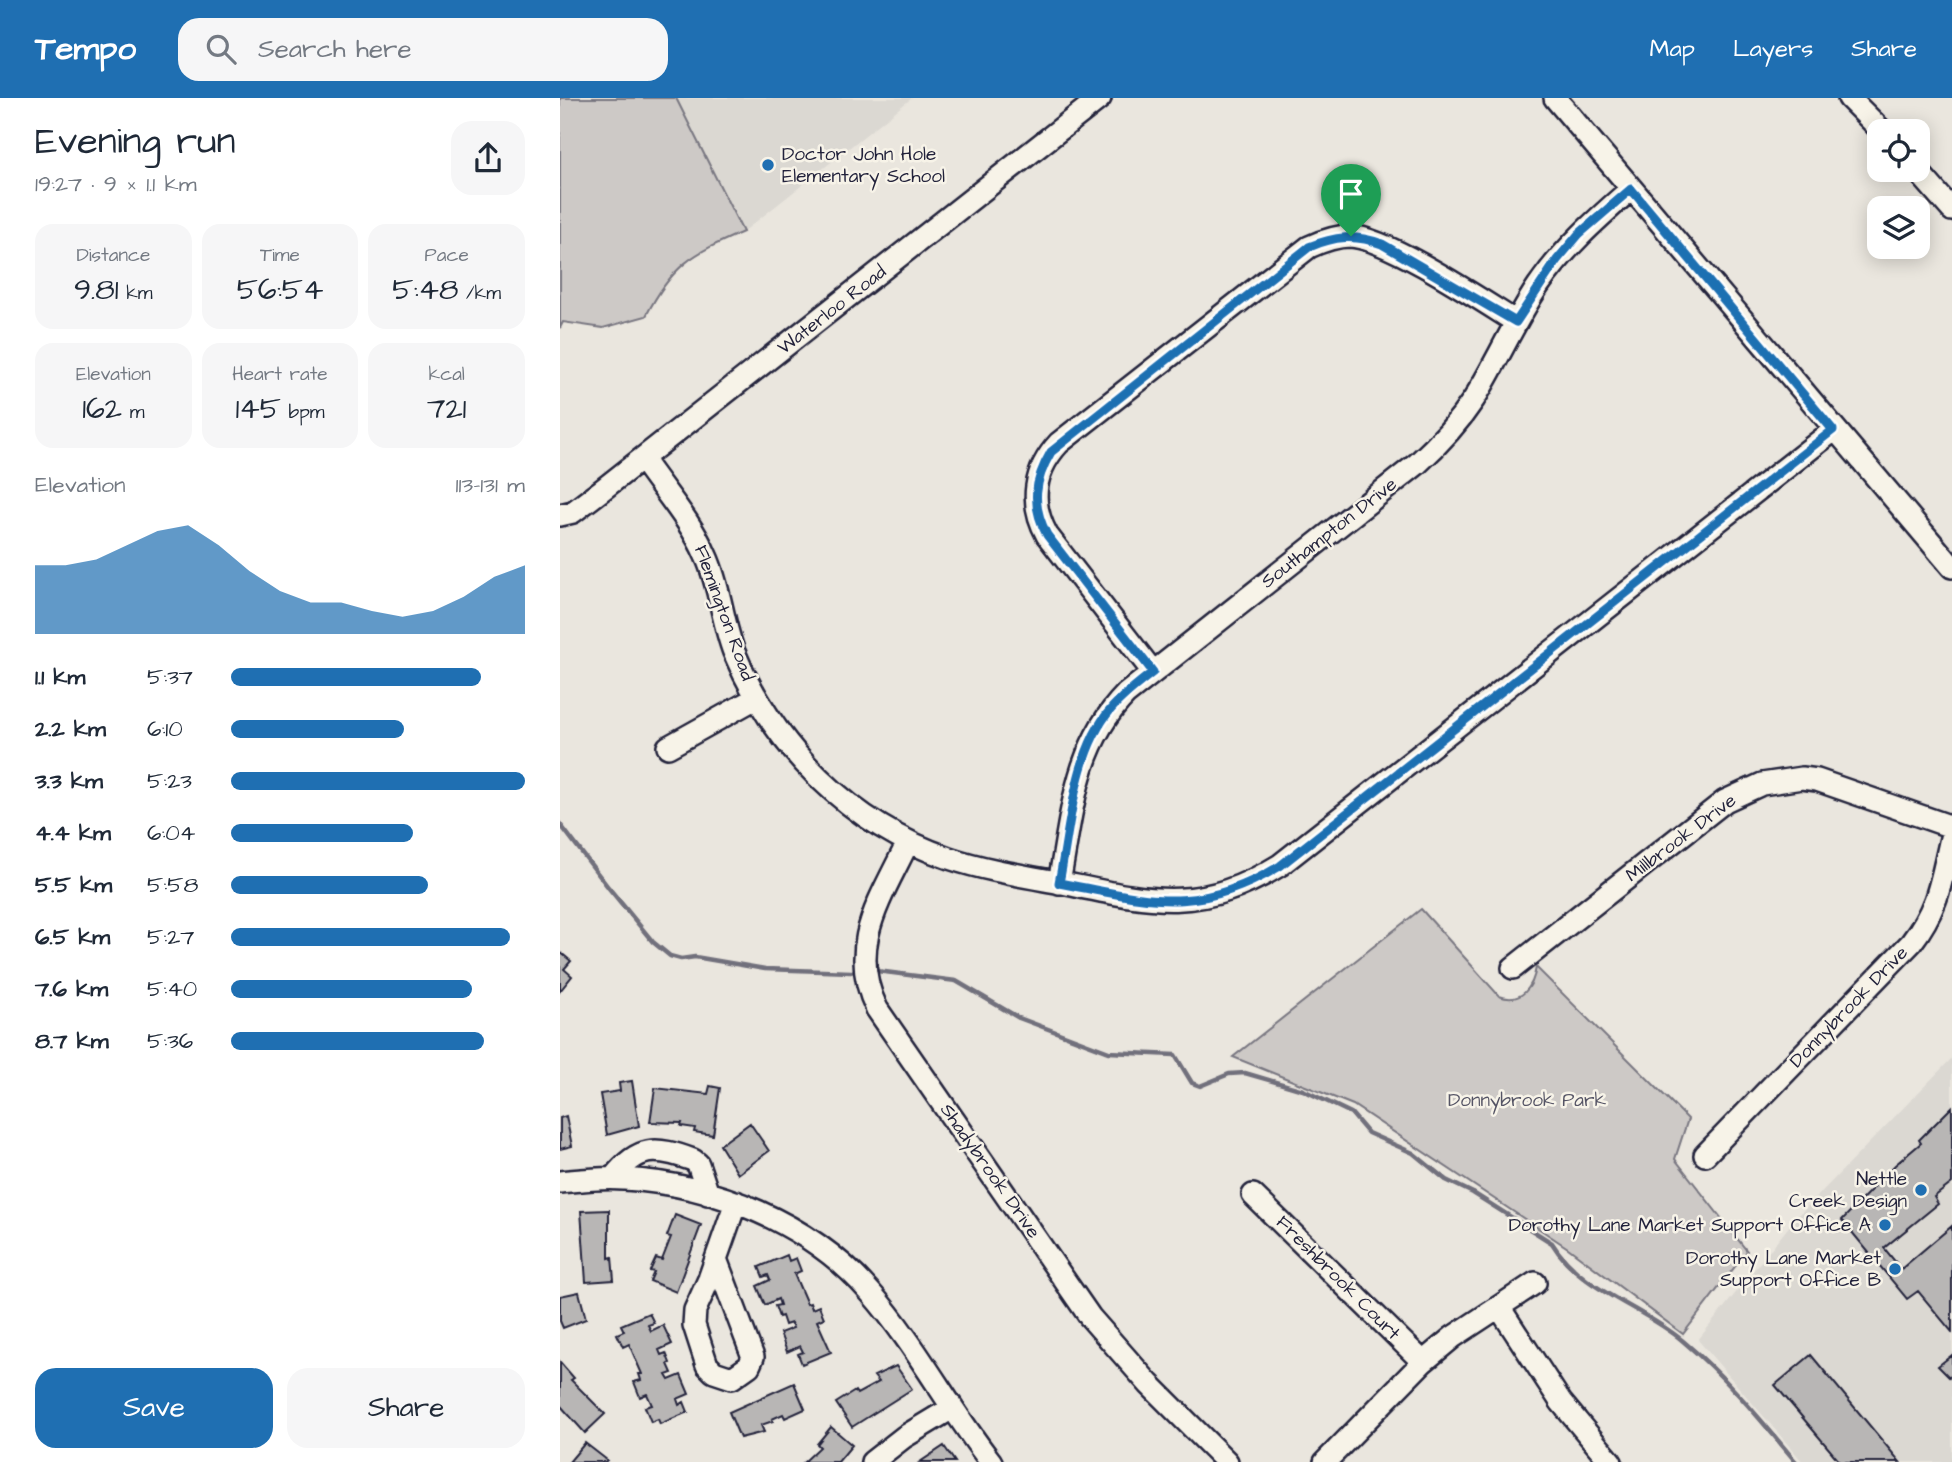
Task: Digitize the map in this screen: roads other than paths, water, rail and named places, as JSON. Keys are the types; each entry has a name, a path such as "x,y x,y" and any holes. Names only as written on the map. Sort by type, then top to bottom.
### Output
{"street":[{"name":"Waterloo Road","path":"560,515 573,512 642,459 1100,98"},
{"path":"1555,98 1833,430 1951,564"},
{"path":"1849,98 1870,119"},
{"path":"1928,182 1952,210"},
{"name":"Southampton Drive","path":"1059,883 1089,744 1111,709 1153,672 1399,479 1439,444 1475,397 1516,322 1557,260 1579,234 1631,189"},
{"path":"1153,672 1047,535 1038,518 1037,484 1041,469 1059,443 1309,247 1327,239 1351,236 1382,244 1516,322"},
{"name":"Flemington Road","path":"642,459 690,527 706,555 734,651 756,698 787,743 814,774 850,806 908,842 974,866 1166,901 1211,897 1259,879 1280,866 1833,430"},
{"path":"668,747 756,698"},
{"name":"Millbrook Drive","path":"1513,968 1725,800 1762,783 1787,778 1817,780 1952,827"},
{"name":"Donnybrook Drive","path":"1705,1154 1911,943 1928,918 1941,889 1952,834"},
{"name":"Shadybrook Drive","path":"908,842 870,923 865,941 864,975 877,1009 1090,1317 1149,1384 1227,1462"},
{"path":"613,1178 633,1156 648,1150 693,1160 698,1164 708,1194"},
{"path":"560,1182 613,1178 660,1183 736,1202 799,1233 853,1275 905,1336 990,1462"},
{"name":"Freshbrook Court","path":"1253,1195 1423,1362"},
{"path":"716,1259 753,1357 749,1366 732,1378 714,1372 707,1365 694,1325 695,1310 736,1202"},
{"path":"1325,1462 1423,1362 1453,1337 1535,1283"},
{"path":"1499,1307 1561,1402 1611,1462"},
{"path":"872,1462 904,1437 952,1408"}],"waterway":[{"path":"560,824 653,942 670,956 681,959 695,957 765,969 851,972"},
{"path":"877,971 956,981 1019,1018 1109,1052 1175,1055 1192,1083 1200,1086 1229,1074 1245,1073 1303,1090 1351,1113 1368,1133 1413,1153 1446,1180 1473,1193 1552,1243 1564,1260 1595,1286 1683,1341 1728,1384 1796,1462"}],"place":[{"name":"Doctor John Hole Elementary School","path":"768,165"},
{"name":"Nettle Creek Design","path":"1921,1190"},
{"name":"Dorothy Lane Market Support Office A","path":"1885,1225"},
{"name":"Dorothy Lane Market Support Office B","path":"1895,1269"}],"park label":[{"name":"Donnybrook Park","path":"1527,1100"}]}
